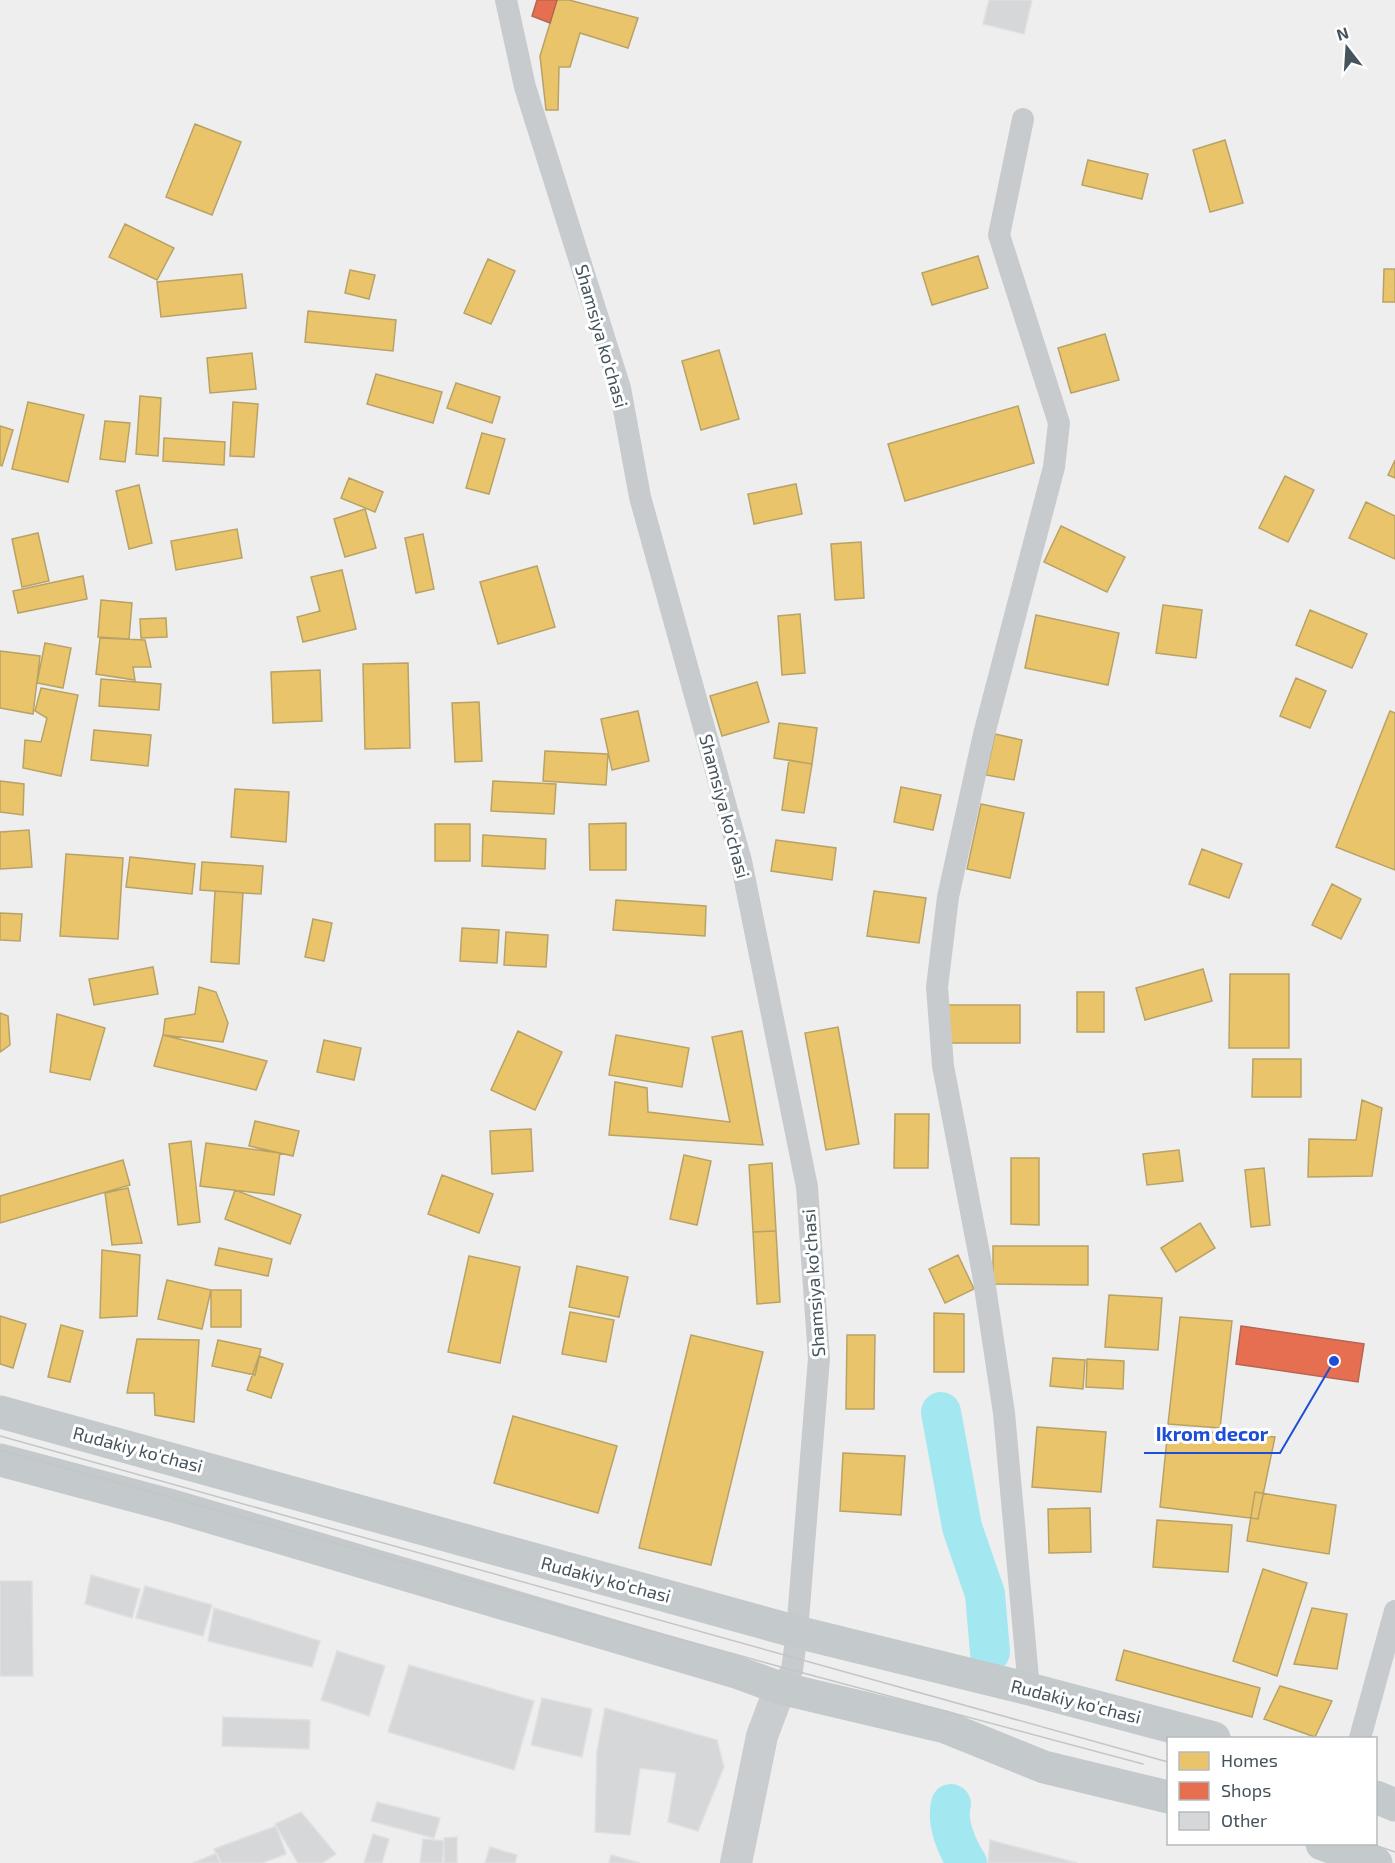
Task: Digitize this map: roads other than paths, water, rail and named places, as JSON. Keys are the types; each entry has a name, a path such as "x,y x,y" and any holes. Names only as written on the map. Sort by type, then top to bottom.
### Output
{"main road":[{"name":"Rudakiy ko'chasi","path":"0,1412 797,1632 1029,1689 1210,1737"},
{"path":"0,1460 185,1509 739,1673 780,1688 945,1727 1044,1767 1167,1797"},
{"path":"736,1863 762,1736 780,1688"},
{"path":"1377,1797 1395,1804"},
{"path":"1325,1845 1376,1863"}],"street":[{"name":"Shamsiya ko'chasi","path":"506,0 525,87 620,388 640,497 741,861 807,1187 819,1358 797,1632 792,1670 780,1688"},
{"path":"1023,119 999,235 1059,423 1054,467 984,734 948,897 937,987 943,1066 983,1274 1004,1413 1029,1689"},
{"path":"1360,1737 1395,1611"}],"waterway":[{"path":"941,1412 962,1527 985,1594 990,1652"},
{"path":"951,1804 950,1819 953,1835 967,1863"}],"tram line":[{"path":"0,1436 1167,1762"},
{"path":"0,1450 792,1670 1143,1764"},
{"path":"1375,1845 1395,1852"}],"place":[{"name":"Ikrom decor","path":"1334,1361"}]}
